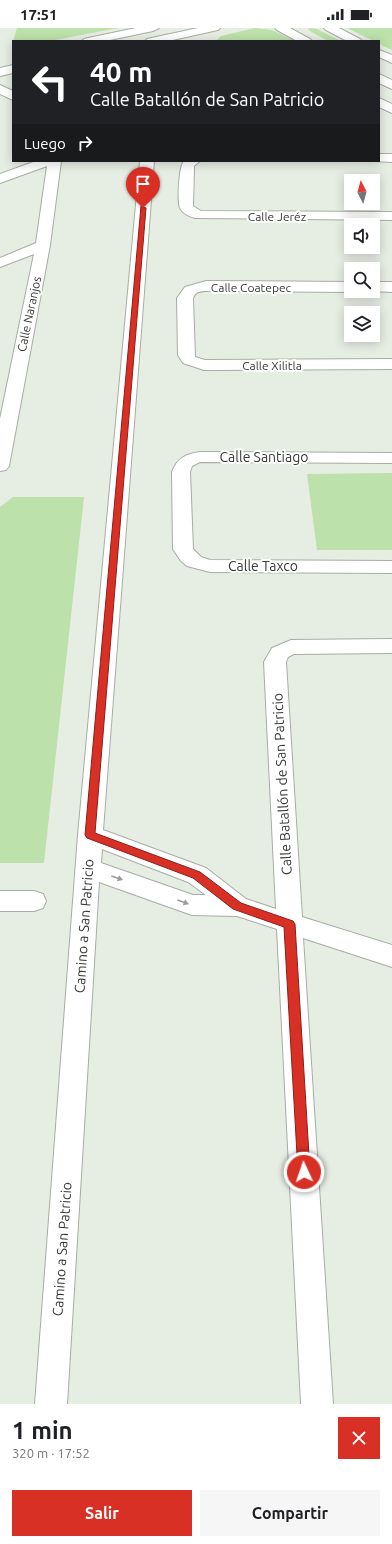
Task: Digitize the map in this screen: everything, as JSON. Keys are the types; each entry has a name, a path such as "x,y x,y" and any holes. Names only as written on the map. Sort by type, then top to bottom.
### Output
{"street":[{"path":"93,40 153,28"},
{"path":"155,40 160,28 175,39"},
{"path":"165,40 175,39 193,32 214,28"},
{"path":"281,28 304,40"},
{"path":"330,28 354,40"},
{"path":"193,32 205,40"},
{"path":"380,53 392,59"},
{"path":"0,72 12,69"},
{"path":"380,79 392,85"},
{"path":"0,89 11,102"},
{"path":"380,158 392,158"},
{"path":"0,179 45,162"},
{"name":"Calle Naranjos","path":"0,466 43,245 54,162"},
{"name":"Camino a San Patricio","path":"51,1404 90,835 147,162"},
{"name":"Calle Jeréz","path":"191,162 188,164 187,169 186,206 188,209 200,215 392,216"},
{"path":"0,263 43,245"},
{"name":"Calle Coatepec","path":"185,325 186,293 191,289 198,287 344,287"},
{"path":"380,287 392,288"},
{"name":"Calle Xilitla","path":"185,325 186,355 189,360 200,364 392,364"},
{"path":"0,366 20,357"},
{"name":"Calle Santiago","path":"181,508 181,472 183,465 192,458 392,458"},
{"name":"Calle Taxco","path":"181,508 183,549 185,555 200,564 210,566 392,567"},
{"name":"Calle Batallón de San Patricio","path":"317,1404 275,662 279,653 285,649 298,647 392,646"},
{"path":"90,835 197,875 237,906"},
{"path":"88,868 192,905 237,906 392,956"},
{"path":"0,901 34,901"}],"green space":[{"path":"17,28 118,28 55,40 13,40"},
{"path":"255,28 272,30 293,40 217,40 221,36"},
{"path":"310,28 317,29 339,40 326,40 308,30"},
{"path":"347,28 392,28 392,50 380,44 380,40 372,40"},
{"path":"392,473 392,550 317,550 307,474"},
{"path":"13,497 84,497 44,863 0,863 0,507"}],"route":[{"path":"143,208 90,835 197,875 237,906 290,924 304,1172"}]}
